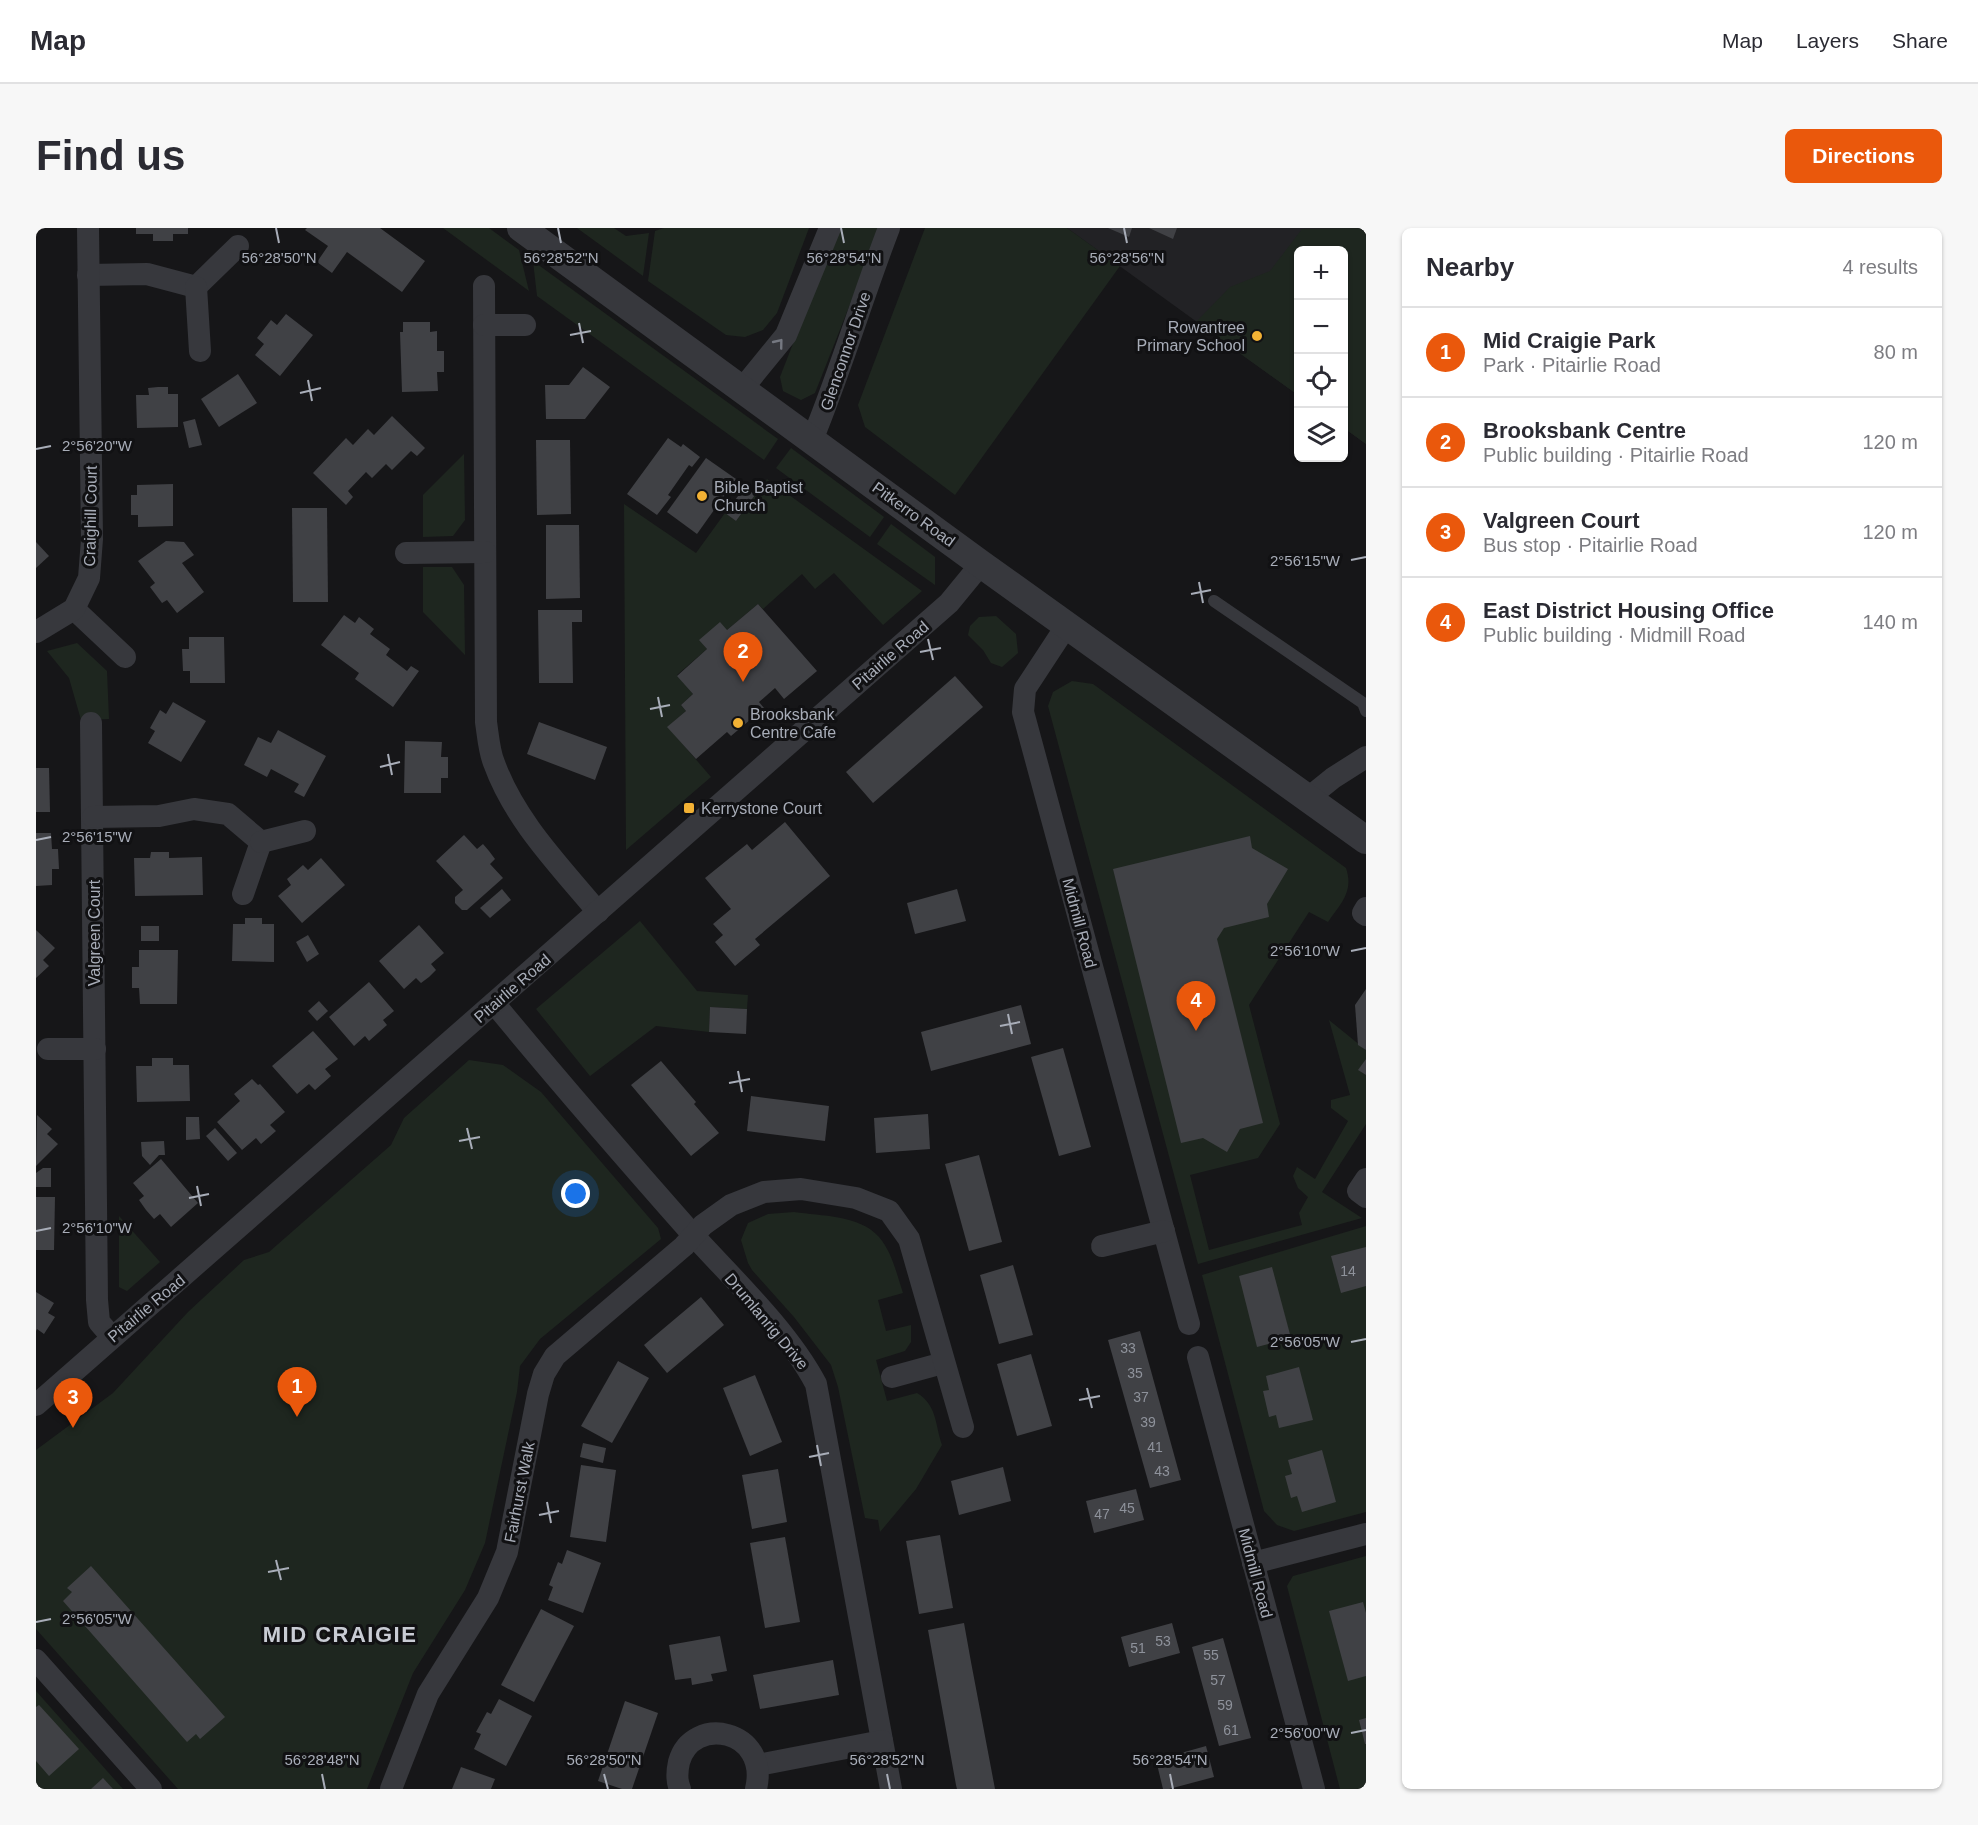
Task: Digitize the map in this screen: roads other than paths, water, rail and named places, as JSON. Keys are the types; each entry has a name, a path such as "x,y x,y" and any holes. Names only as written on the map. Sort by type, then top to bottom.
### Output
{"street":[{"name":"Craighill Court","path":"74,609 89,578 92,540 88,228"},
{"name":"Pitkerro Road","path":"522,228 981,564 1366,840"},
{"path":"742,388 786,335 830,228"},
{"name":"Glenconnor Drive","path":"812,440 831,394 867,284 889,228"},
{"path":"200,351 196,287 238,246"},
{"path":"88,275 147,274 196,287"},
{"path":"484,286 486,722 493,761 507,794 529,831 598,912"},
{"path":"484,325 525,325"},
{"path":"406,553 485,552"},
{"name":"Pitairlie Road","path":"36,1405 949,603 981,564"},
{"path":"36,632 74,609 124,657"},
{"name":"Midmill Road","path":"1067,625 1025,689 1023,712 1189,1324"},
{"name":"Valgreen Court","path":"91,723 97,1300 99,1322 112,1337"},
{"path":"1307,799 1366,756"},
{"path":"93,817 159,816 194,809 228,814 261,842"},
{"path":"261,842 305,831"},
{"path":"243,894 261,842"},
{"name":"Drumlanrig Drive","path":"494,1003 541,1061 763,1312 806,1364 816,1384 891,1789"},
{"path":"48,1049 95,1049"},
{"path":"1366,1179 1358,1191 1366,1197"},
{"name":"Fairhurst Walk","path":"391,1789 428,1694 488,1598 507,1552 538,1394 544,1374 555,1356 684,1246 703,1225 731,1205 764,1192 801,1189 856,1198 889,1211 909,1239 963,1427"},
{"path":"1102,1246 1164,1231"},
{"name":"Midmill Road","path":"1197,1357 1314,1789"},
{"path":"892,1377 943,1362"},
{"path":"1254,1563 1366,1534"},
{"path":"36,1660 151,1789"},
{"path":"680,1789 677,1771 680,1758 687,1747 697,1739 709,1734 722,1733 739,1740 753,1753 758,1765 759,1778 756,1789"},
{"path":"758,1765 882,1741"}],"lane":[{"path":"1214,600 1363,703 1366,711"}],"place":[{"name":"Rowantree Primary School","path":"1257,336"},
{"name":"Bible Baptist Church","path":"702,496"},
{"name":"Brooksbank Centre","path":"743,682"},
{"name":"Brooksbank Centre Cafe","path":"738,723"},
{"name":"Kerrystone Court","path":"689,808"},
{"name":"East District Housing Office","path":"1196,1031"},
{"name":"Mid Craigie Park","path":"297,1417"},
{"name":"Valgreen Court","path":"73,1428"}],"district":[{"name":"MID CRAIGIE","path":"340,1634"}]}
